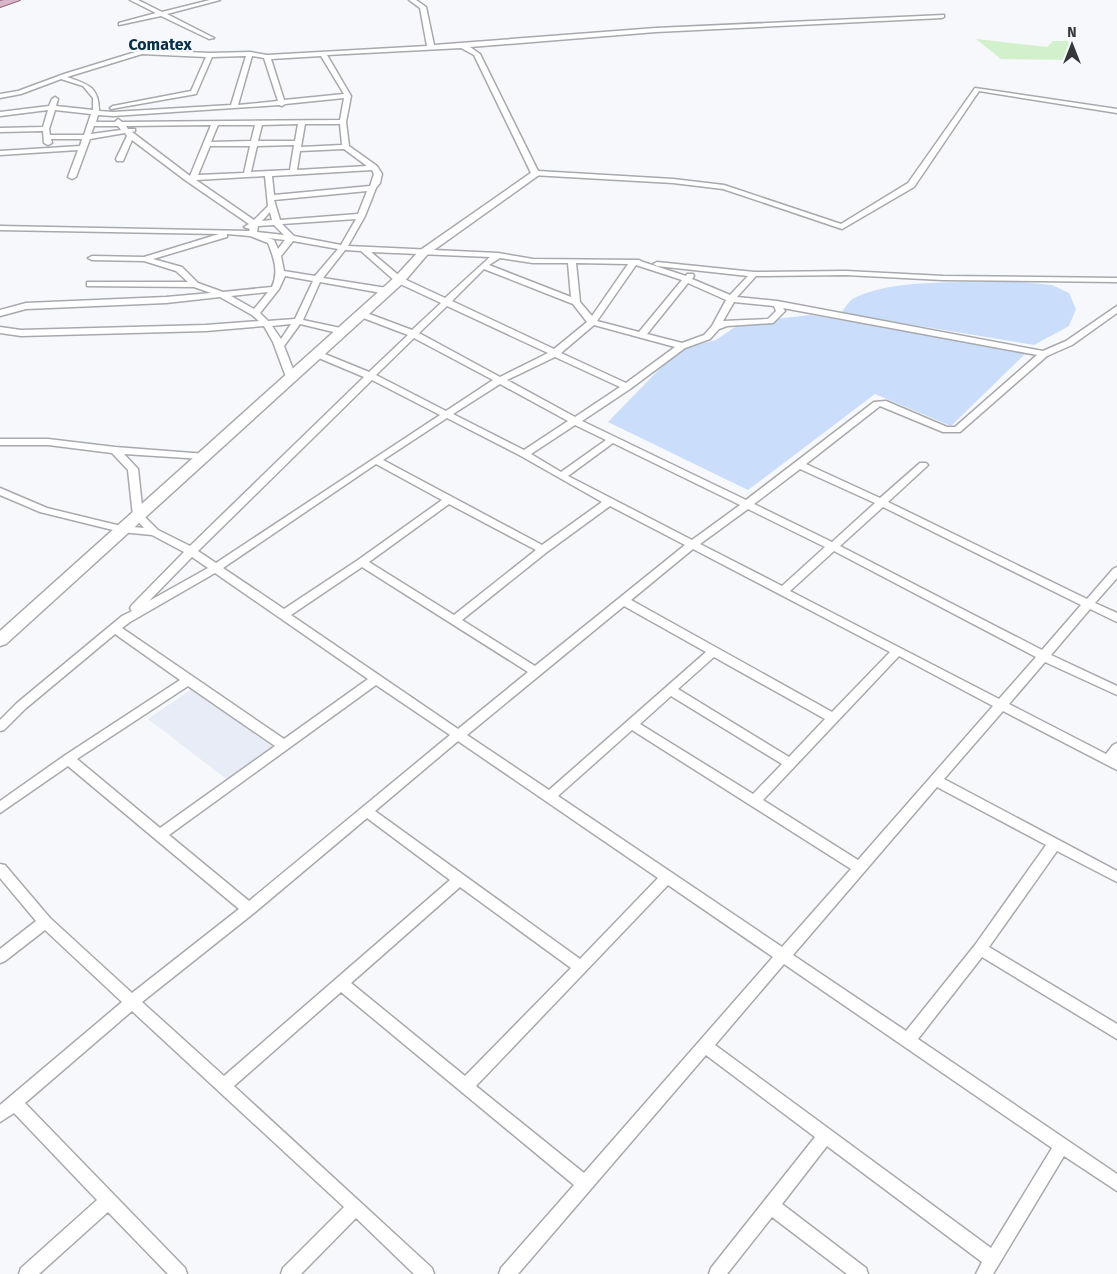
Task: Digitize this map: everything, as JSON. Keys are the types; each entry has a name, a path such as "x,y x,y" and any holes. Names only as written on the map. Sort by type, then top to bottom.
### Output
{"main road":[{"path":"0,4 15,0"}],"street":[{"path":"133,0 211,38"},
{"path":"121,24 217,0"},
{"path":"412,0 423,8 432,48"},
{"path":"0,96 11,95 60,77 142,52 210,55 250,54 267,57 464,46 656,30 942,16"},
{"path":"464,46 477,54 535,173"},
{"path":"234,108 250,54"},
{"path":"323,54 348,96 343,122 346,147"},
{"path":"96,111 194,93 210,55"},
{"path":"267,57 282,104"},
{"path":"60,77 85,85 96,98 96,111 72,176"},
{"path":"0,640 399,280 423,253 535,173 673,181 724,188 842,227 911,185 977,89 1117,111"},
{"path":"0,109 11,95"},
{"path":"0,114 52,108 113,114 234,108 348,96"},
{"path":"48,149 46,129 55,99"},
{"path":"113,114 130,134 255,224"},
{"path":"293,172 302,122"},
{"path":"91,124 343,122"},
{"path":"191,178 215,123"},
{"path":"247,174 259,123"},
{"path":"48,137 130,134 148,124"},
{"path":"0,130 46,129"},
{"path":"120,159 130,134"},
{"path":"207,144 254,143 346,147 374,168 378,174 376,183 372,188 361,216 343,248 318,278 298,321 280,346"},
{"path":"0,153 82,148"},
{"path":"191,178 374,168"},
{"path":"268,173 271,201 277,223 291,238"},
{"path":"252,234 255,224 271,201 372,188"},
{"path":"144,259 235,232 255,224 361,216"},
{"path":"0,228 235,232 291,238 343,248 498,255 533,261 634,262 754,274 846,273 943,278 1117,280"},
{"path":"252,234 271,242 281,273 275,289 254,313"},
{"path":"277,256 291,238"},
{"path":"363,249 399,280 627,387"},
{"path":"0,727 21,706 126,619 191,552 483,266 498,255"},
{"path":"92,258 144,259 179,269 195,285"},
{"path":"572,260 576,302"},
{"path":"634,262 686,279 731,299 777,304 1044,354"},
{"path":"126,619 214,569 376,460 500,380 555,353 592,322 634,262"},
{"path":"483,266 576,302 592,322 682,346"},
{"path":"642,334 686,279 698,269"},
{"path":"281,273 387,290"},
{"path":"524,454 627,387 682,346 707,337 716,327 731,299 754,274"},
{"path":"90,284 195,285 219,293 254,313 267,323 273,330 291,377"},
{"path":"0,313 26,306 166,300 219,293 275,289"},
{"path":"716,327 726,323 770,321 781,311 777,304"},
{"path":"0,1115 133,1002 693,544 747,505 877,404 883,403 946,430 956,430 1044,354 1068,343 1117,309"},
{"path":"361,314 414,334 575,421 834,546 1043,656 1117,691"},
{"path":"0,330 21,333 206,328 298,321 342,331"},
{"path":"317,354 371,376 524,454 561,476 782,592 1113,763 1117,748"},
{"path":"561,476 613,439"},
{"path":"0,442 48,442 115,450 204,456"},
{"path":"115,450 133,469 138,516 154,532 191,552 1117,1183"},
{"path":"376,460 543,550"},
{"path":"799,465 881,502 1117,618"},
{"path":"782,592 923,465"},
{"path":"0,491 44,510 121,529 154,532"},
{"path":"283,616 449,499"},
{"path":"455,620 543,550 610,501"},
{"path":"362,562 536,672"},
{"path":"507,1274 1117,571"},
{"path":"623,601 833,718"},
{"path":"115,629 284,746"},
{"path":"549,797 714,651"},
{"path":"754,801 792,764 897,651"},
{"path":"160,835 376,679"},
{"path":"0,808 68,759 188,680"},
{"path":"670,690 792,764"},
{"path":"631,724 860,868"},
{"path":"68,759 249,909"},
{"path":"936,780 1117,877"},
{"path":"367,812 581,968"},
{"path":"908,1040 980,950 1055,843"},
{"path":"0,869 45,922 224,1085 426,1274"},
{"path":"466,1086 668,877"},
{"path":"224,1085 460,879"},
{"path":"0,957 45,922"},
{"path":"980,950 1117,1032"},
{"path":"340,983 585,1184"},
{"path":"705,1046 993,1260"},
{"path":"15,1103 179,1274"},
{"path":"717,1274 826,1136"},
{"path":"984,1274 1062,1146"},
{"path":"27,1274 108,1200"},
{"path":"771,1206 860,1274"},
{"path":"289,1274 356,1207"}],"shaded area":[{"path":"193,688 274,748 229,781 148,719"}],"green space":[{"path":"976,39 1047,47 1053,41 1068,41 1071,60 1001,59"}],"water":[{"path":"962,282 1021,282 1052,285 1069,293 1076,309 1069,326 1034,345 841,313 854,298 879,289 907,285"},
{"path":"810,315 966,340 1026,353 951,426 875,394 748,490 608,422 678,350 716,340 741,323"}],"district":[{"name":"Comatex","path":"160,44"}]}
